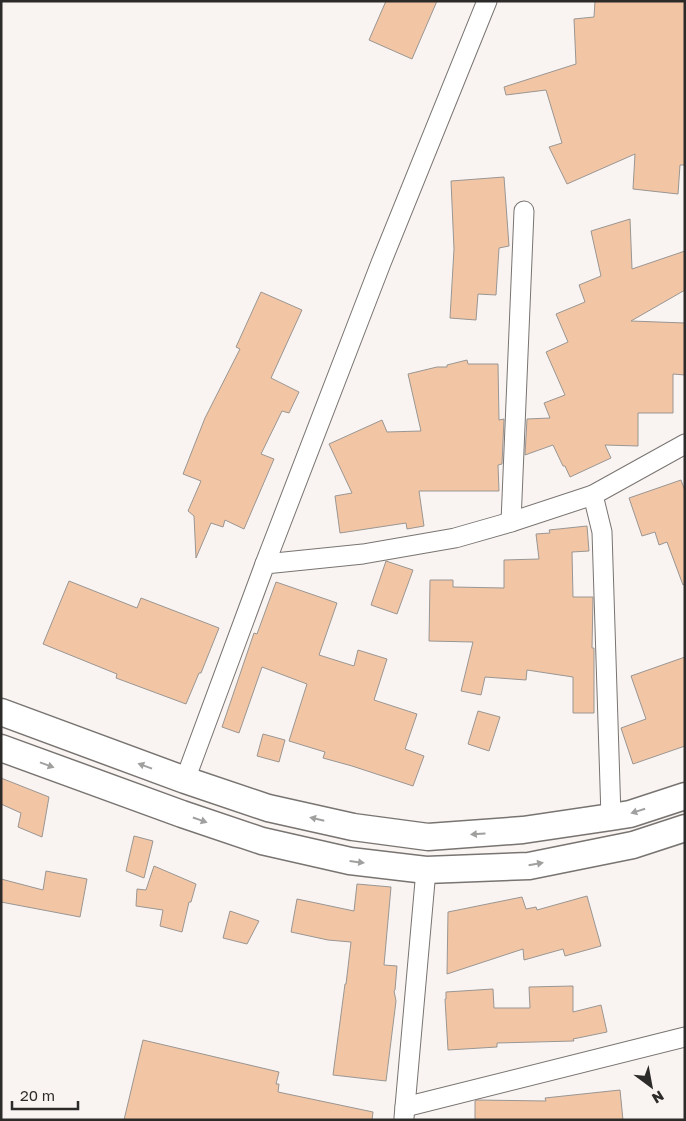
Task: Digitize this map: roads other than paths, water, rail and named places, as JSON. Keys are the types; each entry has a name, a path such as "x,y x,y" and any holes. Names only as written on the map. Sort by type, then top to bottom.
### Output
{"main road":[{"path":"1,712 184,780 268,808 353,827 428,837 523,830 630,814 685,796"},
{"path":"1,748 182,814 262,840 350,861 426,870 529,866 633,845 685,828"}],"street":[{"path":"184,780 378,272 486,1"},
{"path":"511,522 524,211"},
{"path":"265,564 363,554 455,538 593,495 685,444"},
{"path":"593,495 602,532 611,817"},
{"path":"426,870 405,1114 685,1036"}]}
